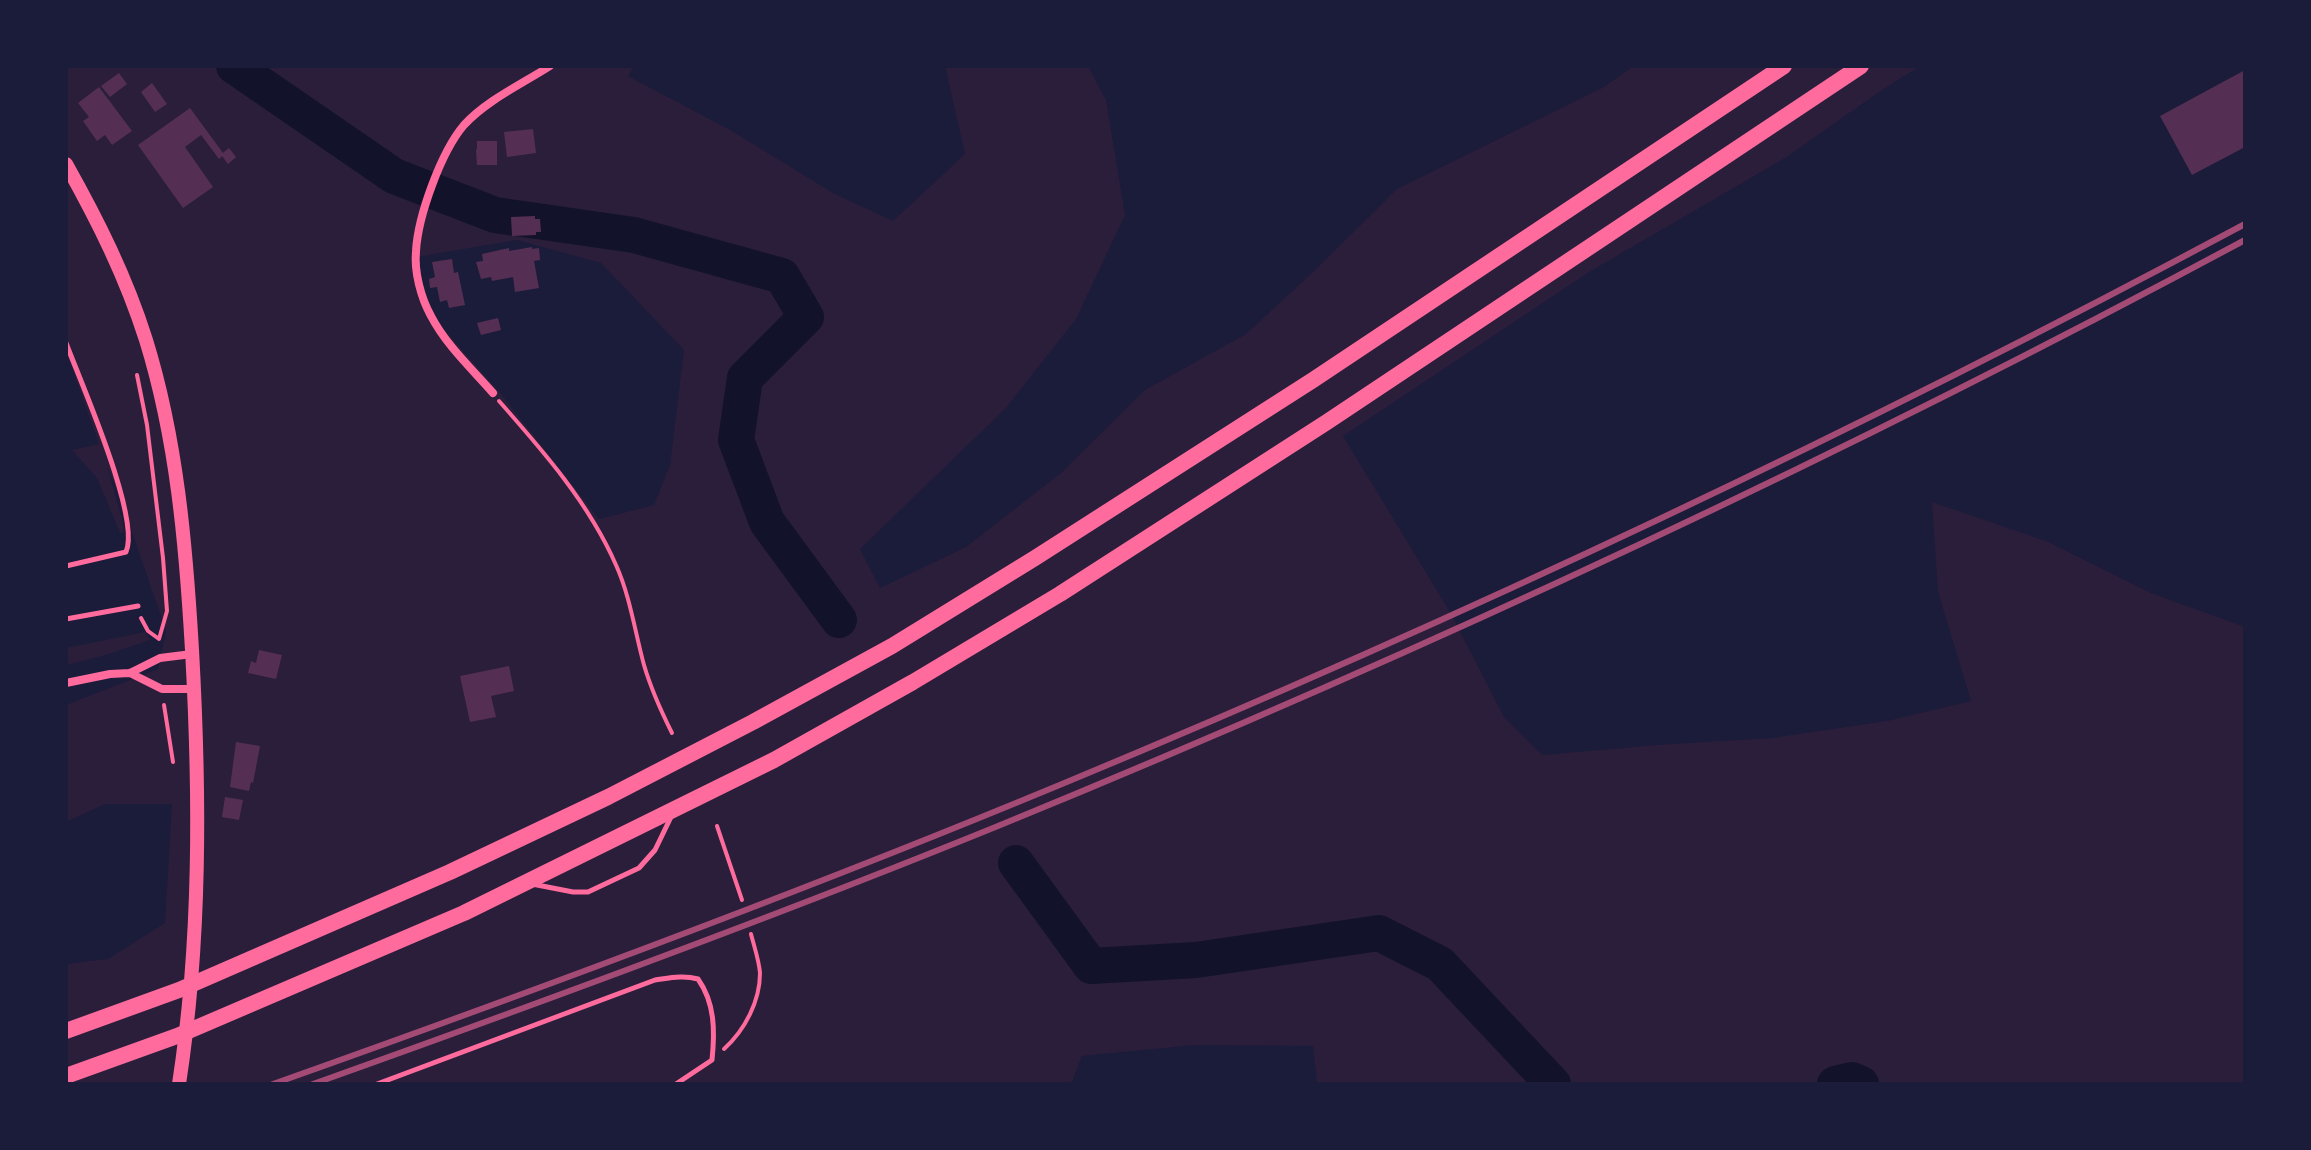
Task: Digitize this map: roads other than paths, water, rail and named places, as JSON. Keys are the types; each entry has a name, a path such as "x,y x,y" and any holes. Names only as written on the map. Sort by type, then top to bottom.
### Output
{"highway":[{"path":"66,1031 179,990 450,872 647,776 878,654 1035,558 1300,388 1784,66"},
{"path":"66,1076 177,1036 464,913 774,760 871,706 1060,594 1327,422 1861,66"}],"main road":[{"path":"66,164 108,242 146,340 164,408 176,482 187,573 196,763 193,957 179,1084"}],"street":[{"path":"493,393 432,318 423,297 416,252 420,224 436,176 465,125 483,108 550,66"},
{"path":"66,683 130,673 160,658 192,654"},
{"path":"130,673 162,689 194,689"}],"lane":[{"path":"66,343 123,502 129,544 126,552 66,566"},
{"path":"66,619 138,606"},
{"path":"527,883 588,892 639,868 655,850 674,810"},
{"path":"377,1084 655,980 678,976 698,979 710,999 715,1037 712,1060 676,1084"}],"waterway":[{"path":"234,66 394,176 495,215 634,235 782,276 806,317 745,378 736,440 767,522 839,620"},
{"path":"1016,863 1091,966 1196,960 1379,933 1440,964 1553,1084"},
{"path":"1835,1084 1852,1080 1861,1084"}],"railway":[{"path":"273,1084 768,902 1062,784 1363,655 1808,448 2245,224"},
{"path":"313,1084 828,894 1315,692 1785,475 2245,240"}]}
